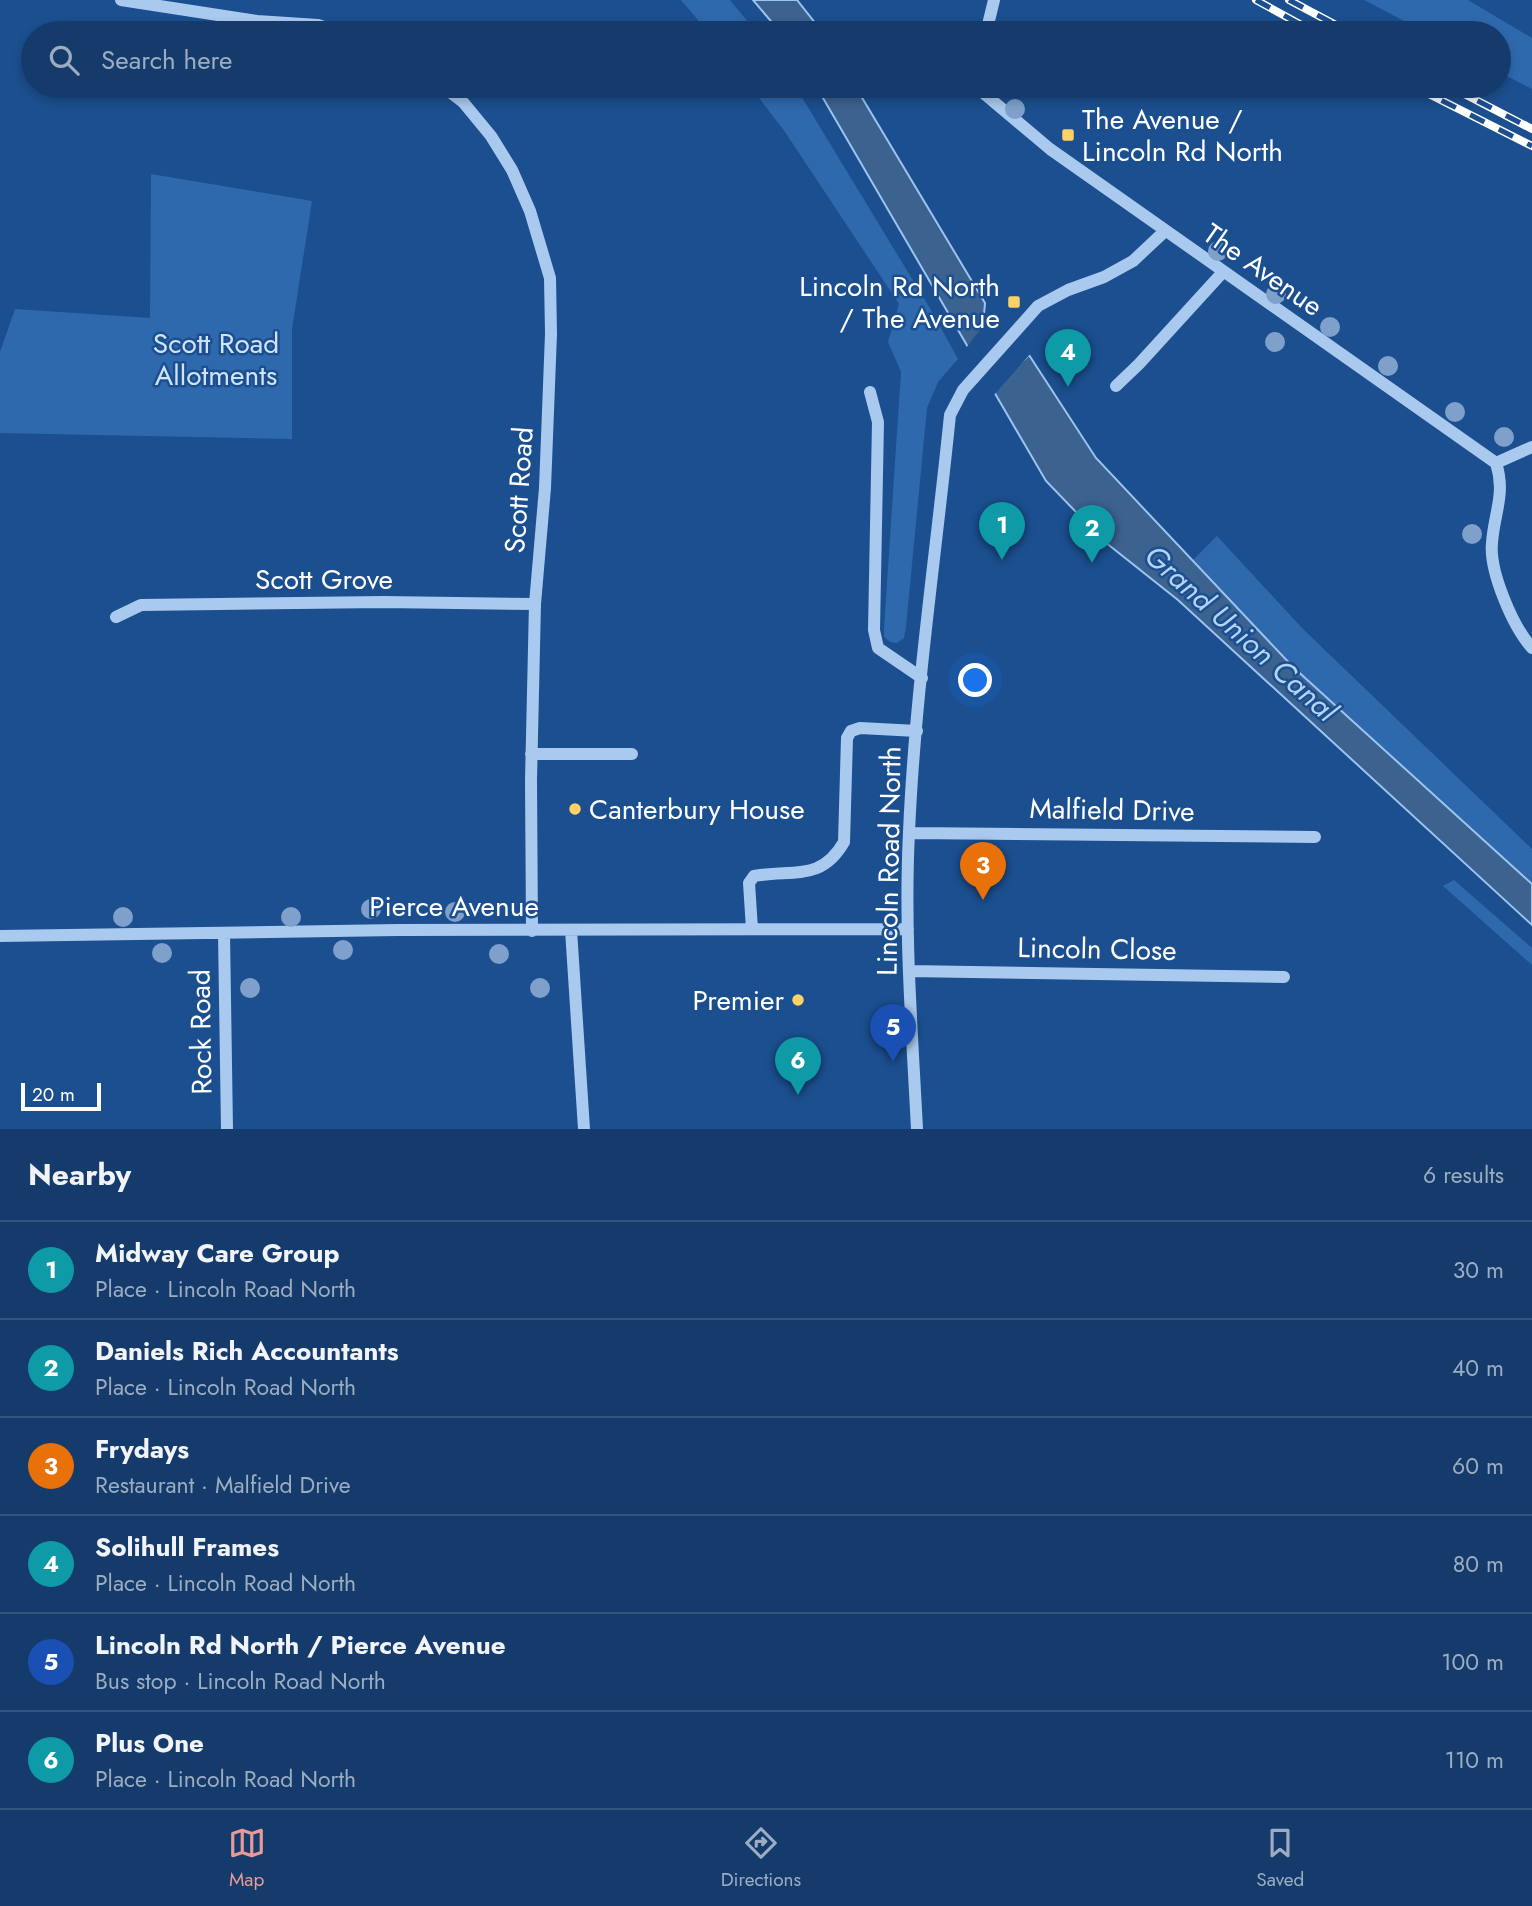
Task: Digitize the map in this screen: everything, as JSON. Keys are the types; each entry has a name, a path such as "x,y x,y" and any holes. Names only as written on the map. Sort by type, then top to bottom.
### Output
{"street":[{"path":"121,0 251,21"},
{"path":"989,21 994,0"},
{"name":"Scott Road","path":"458,98 491,136 512,170 530,211 550,278 551,334 545,488 535,604 531,754 532,931"},
{"name":"The Avenue","path":"989,98 1050,149 1496,463"},
{"name":"Lincoln Road North","path":"917,1129 909,971 909,832 922,678 950,415 957,398 1038,306 1133,261 1165,231"},
{"path":"1116,386 1223,272"},
{"path":"870,392 878,422 874,630 878,648 922,678"},
{"path":"1532,447 1496,463 1502,482 1491,548 1500,586 1518,627 1532,648"},
{"name":"Scott Grove","path":"116,617 141,605 370,602 535,604"},
{"path":"752,929 749,883 754,876 809,871 822,867 835,856 844,842 847,738 851,731 860,728 917,731"},
{"path":"531,754 632,754"},
{"name":"Malfield Drive","path":"909,832 1315,837"},
{"name":"Pierce Avenue","path":"0,936 398,930 908,929"},
{"path":"571,930 584,1129"},
{"name":"Rock Road","path":"224,933 227,1129"},
{"name":"Lincoln Close","path":"909,971 1284,977"}],"green space":[{"path":"681,0 730,0 747,21 699,21"},
{"path":"1364,0 1468,0 1503,21 1404,21"},
{"path":"1511,26 1532,38 1532,89 1511,78"},
{"path":"759,98 802,98 958,359 938,382 927,408 906,627 904,638 897,643 884,637 884,628 901,372 888,342 899,304 785,132"},
{"name":"Scott Road Allotments","path":"151,174 312,201 292,329 292,439 0,433 0,352 15,309 150,318"},
{"path":"1217,536 1303,629 1532,849 1532,884 1293,667 1193,560"},
{"path":"1454,880 1532,948 1532,965 1443,886"}],"water":[{"path":"753,0 797,0 814,21 771,21"},
{"name":"Grand Union Canal","path":"823,98 862,98 985,303 983,326 1009,374 1029,355 1096,458 1293,667 1532,884 1532,925 1178,600 1105,542 1046,481"}],"pier":[{"path":"987,321 1010,369 1027,352 1032,352 993,396 966,348"}],"railway":[{"path":"1256,0 1294,21"},
{"path":"1289,0 1328,21"},
{"path":"1437,98 1532,146"},
{"path":"1472,98 1532,129"}],"place":[{"name":"The Avenue / Lincoln Rd North","path":"1068,135"},
{"name":"Lincoln Rd North / The Avenue","path":"1014,302"},
{"name":"Solihull Frames","path":"1068,387"},
{"name":"Midway Care Group","path":"1002,560"},
{"name":"Daniels Rich Accountants","path":"1092,563"},
{"name":"Canterbury House","path":"575,809"},
{"name":"Frydays","path":"983,900"},
{"name":"Premier","path":"798,1000"},
{"name":"Lincoln Rd North / Pierce Avenue","path":"893,1062"},
{"name":"Plus One","path":"798,1095"}]}
